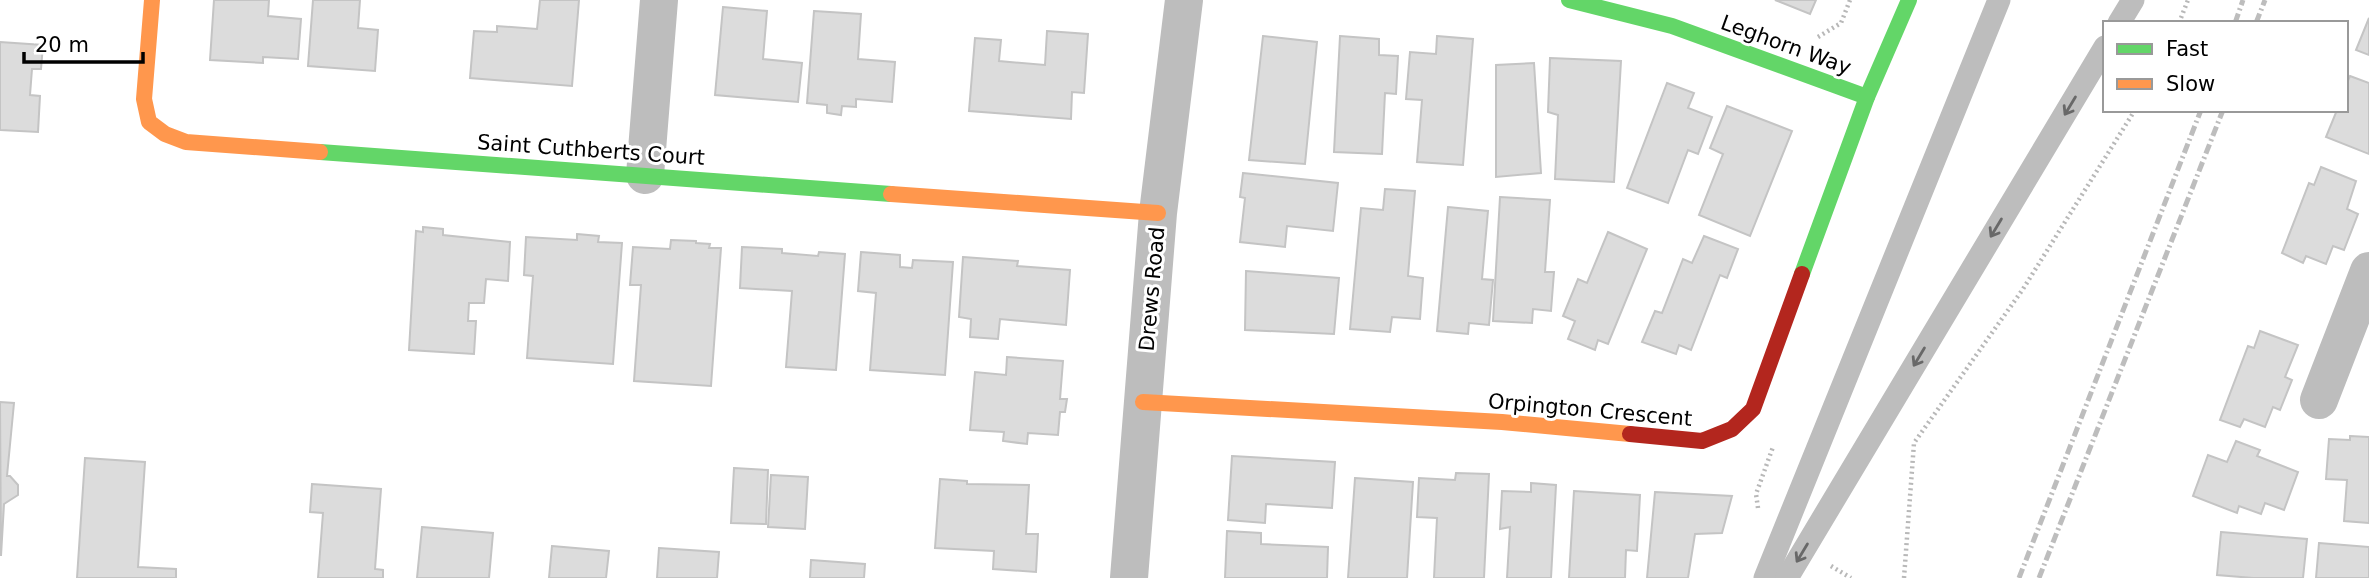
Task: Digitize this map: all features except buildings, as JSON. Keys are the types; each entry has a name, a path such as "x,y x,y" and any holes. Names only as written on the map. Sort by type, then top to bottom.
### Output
{"street":[{"name":"Saint Cuthberts Court","path":"152,0 144,99 149,122 165,134 186,142 1158,212"},
{"path":"645,175 659,0"},
{"name":"Drews Road","path":"1129,578 1158,212 1184,0"},
{"name":"Leghorn Way","path":"1569,0 1672,26 1867,97"},
{"name":"Orpington Crescent","path":"1143,402 1502,422 1702,441 1732,429 1754,409 1867,97 1909,0"},
{"path":"2319,400 2358,328 2369,271"}],"lane":[{"path":"1765,578 1999,0"},
{"path":"2120,21 2133,0"},
{"path":"1787,578 2103,50"}],"path":[{"path":"2180,21 2188,0"},
{"path":"1904,578 1914,443 2023,289 2134,112"}],"railway":[{"path":"2236,21 2243,0"},
{"path":"2257,21 2265,0"},
{"path":"2019,578 2200,112"},
{"path":"2039,578 2222,112"}],"traffic: fast":[{"path":"1569,0 1672,26 1867,97"},
{"path":"1802,274 1867,97 1909,0"},
{"path":"320,152 891,194"}],"traffic: slow":[{"path":"152,0 144,99 149,122 165,134 186,142 320,152"},
{"path":"891,194 1158,213"},
{"path":"1143,402 1502,422 1630,434"}],"traffic: jam":[{"path":"1630,434 1702,441 1732,429 1753,409 1802,274"}]}
